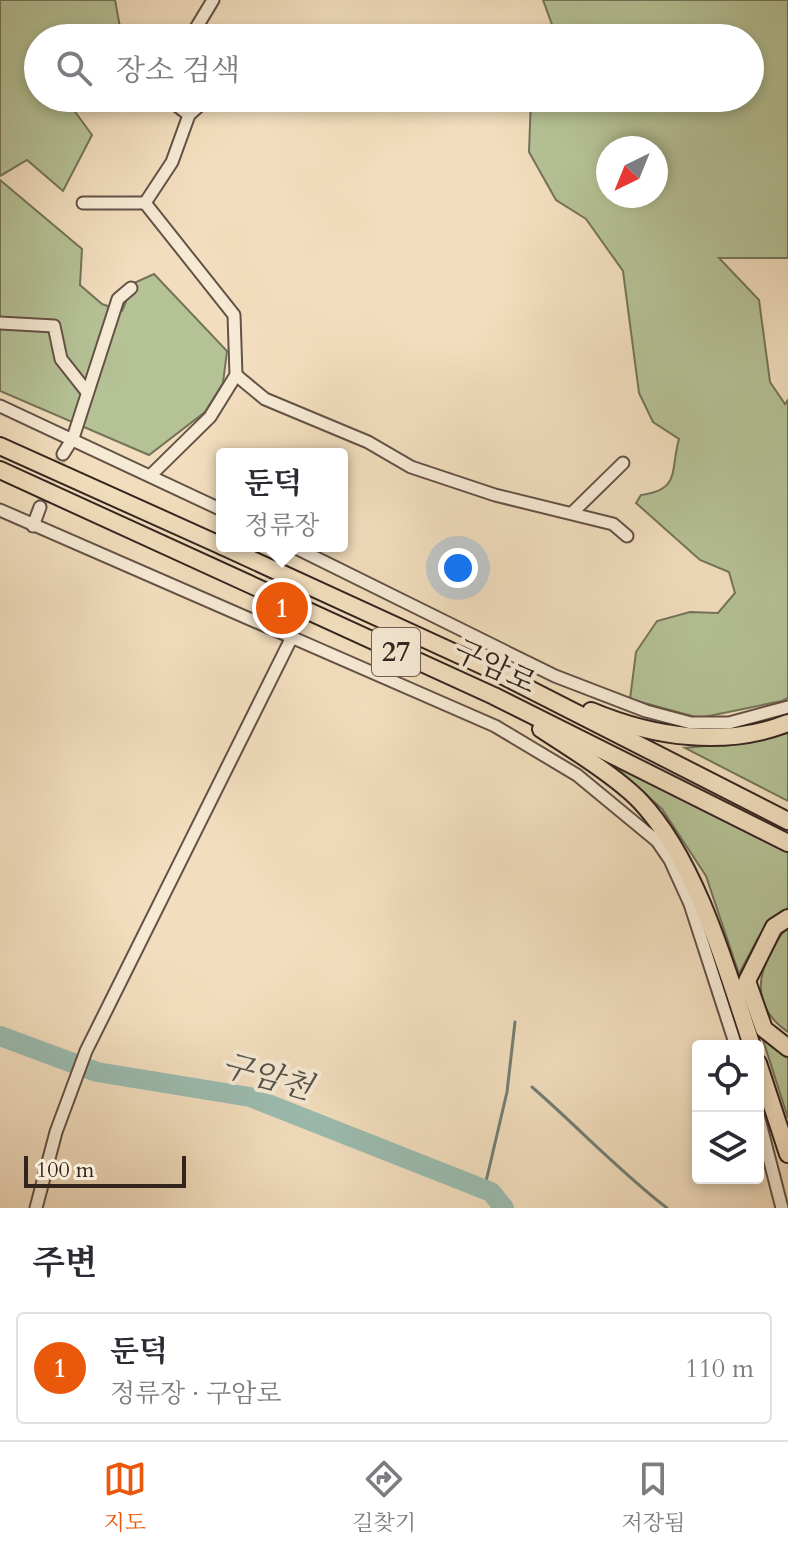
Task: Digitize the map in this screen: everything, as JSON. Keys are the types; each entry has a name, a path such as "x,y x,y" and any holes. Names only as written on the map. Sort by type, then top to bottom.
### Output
{"highway":[{"name":"구암로","path":"0,446 216,543"},
{"name":"구암로","path":"0,470 483,691 788,843"},
{"name":"구암로","path":"235,552 490,669 788,821"},
{"path":"490,669 599,714 648,729 696,737 738,737 788,723"},
{"path":"483,691 553,737 640,801 695,885 750,1040"},
{"path":"788,918 774,927 747,981 764,1029 788,1048"},
{"path":"764,1081 788,1154"}],"street":[{"path":"198,24 213,0"},
{"path":"185,112 189,115"},
{"path":"145,203 172,162 192,112"},
{"path":"83,203 145,203"},
{"path":"145,203 234,315 236,375 210,417 152,474"},
{"path":"63,454 73,438 118,299 131,288"},
{"path":"0,323 54,326 61,359 87,392"},
{"path":"236,375 265,399 368,442 411,467 495,495 613,524 627,536"},
{"path":"0,406 152,474 216,507"},
{"path":"573,512 623,463"},
{"path":"33,526 40,507"},
{"path":"0,510 495,726 577,775 657,841 690,904 734,1040"},
{"path":"304,552 555,676 646,711 691,723 729,723 788,707"},
{"path":"36,1208 56,1132 86,1051 292,637"},
{"path":"764,1138 782,1208"}],"green space":[{"path":"0,0 115,0 119,24 24,24 24,112 75,112 92,135 63,191 27,160 0,176"},
{"path":"543,0 788,0 788,258 719,258 759,300 770,382 785,404 788,400 788,698 782,701 699,718 630,699 636,652 657,621 690,612 718,613 735,593 729,572 700,560 636,503 641,495 663,488 668,483 674,469 679,439 653,422 639,393 623,271 586,219 556,200 529,152 530,112 764,112 764,24 552,24"},
{"path":"0,180 82,249 80,285 102,304 122,311 134,283 154,274 227,351 223,383 205,412 149,455 0,391"},
{"path":"788,731 788,801 685,748 763,740"},
{"path":"610,762 788,852 788,908 758,938 739,974 706,876 662,809"},
{"path":"788,928 788,1032 771,1016 762,998 761,988 765,966"},
{"path":"764,1041 788,1055 788,1118 764,1043"}],"waterway":[{"path":"484,1190 507,1092 515,1022"},
{"name":"구암천","path":"0,1036 97,1072 250,1097 491,1192 504,1208"},
{"path":"532,1087 667,1208"}],"tunnel":[{"path":"40,507 63,454"}],"place":[{"name":"둔덕","path":"282,608"}]}
